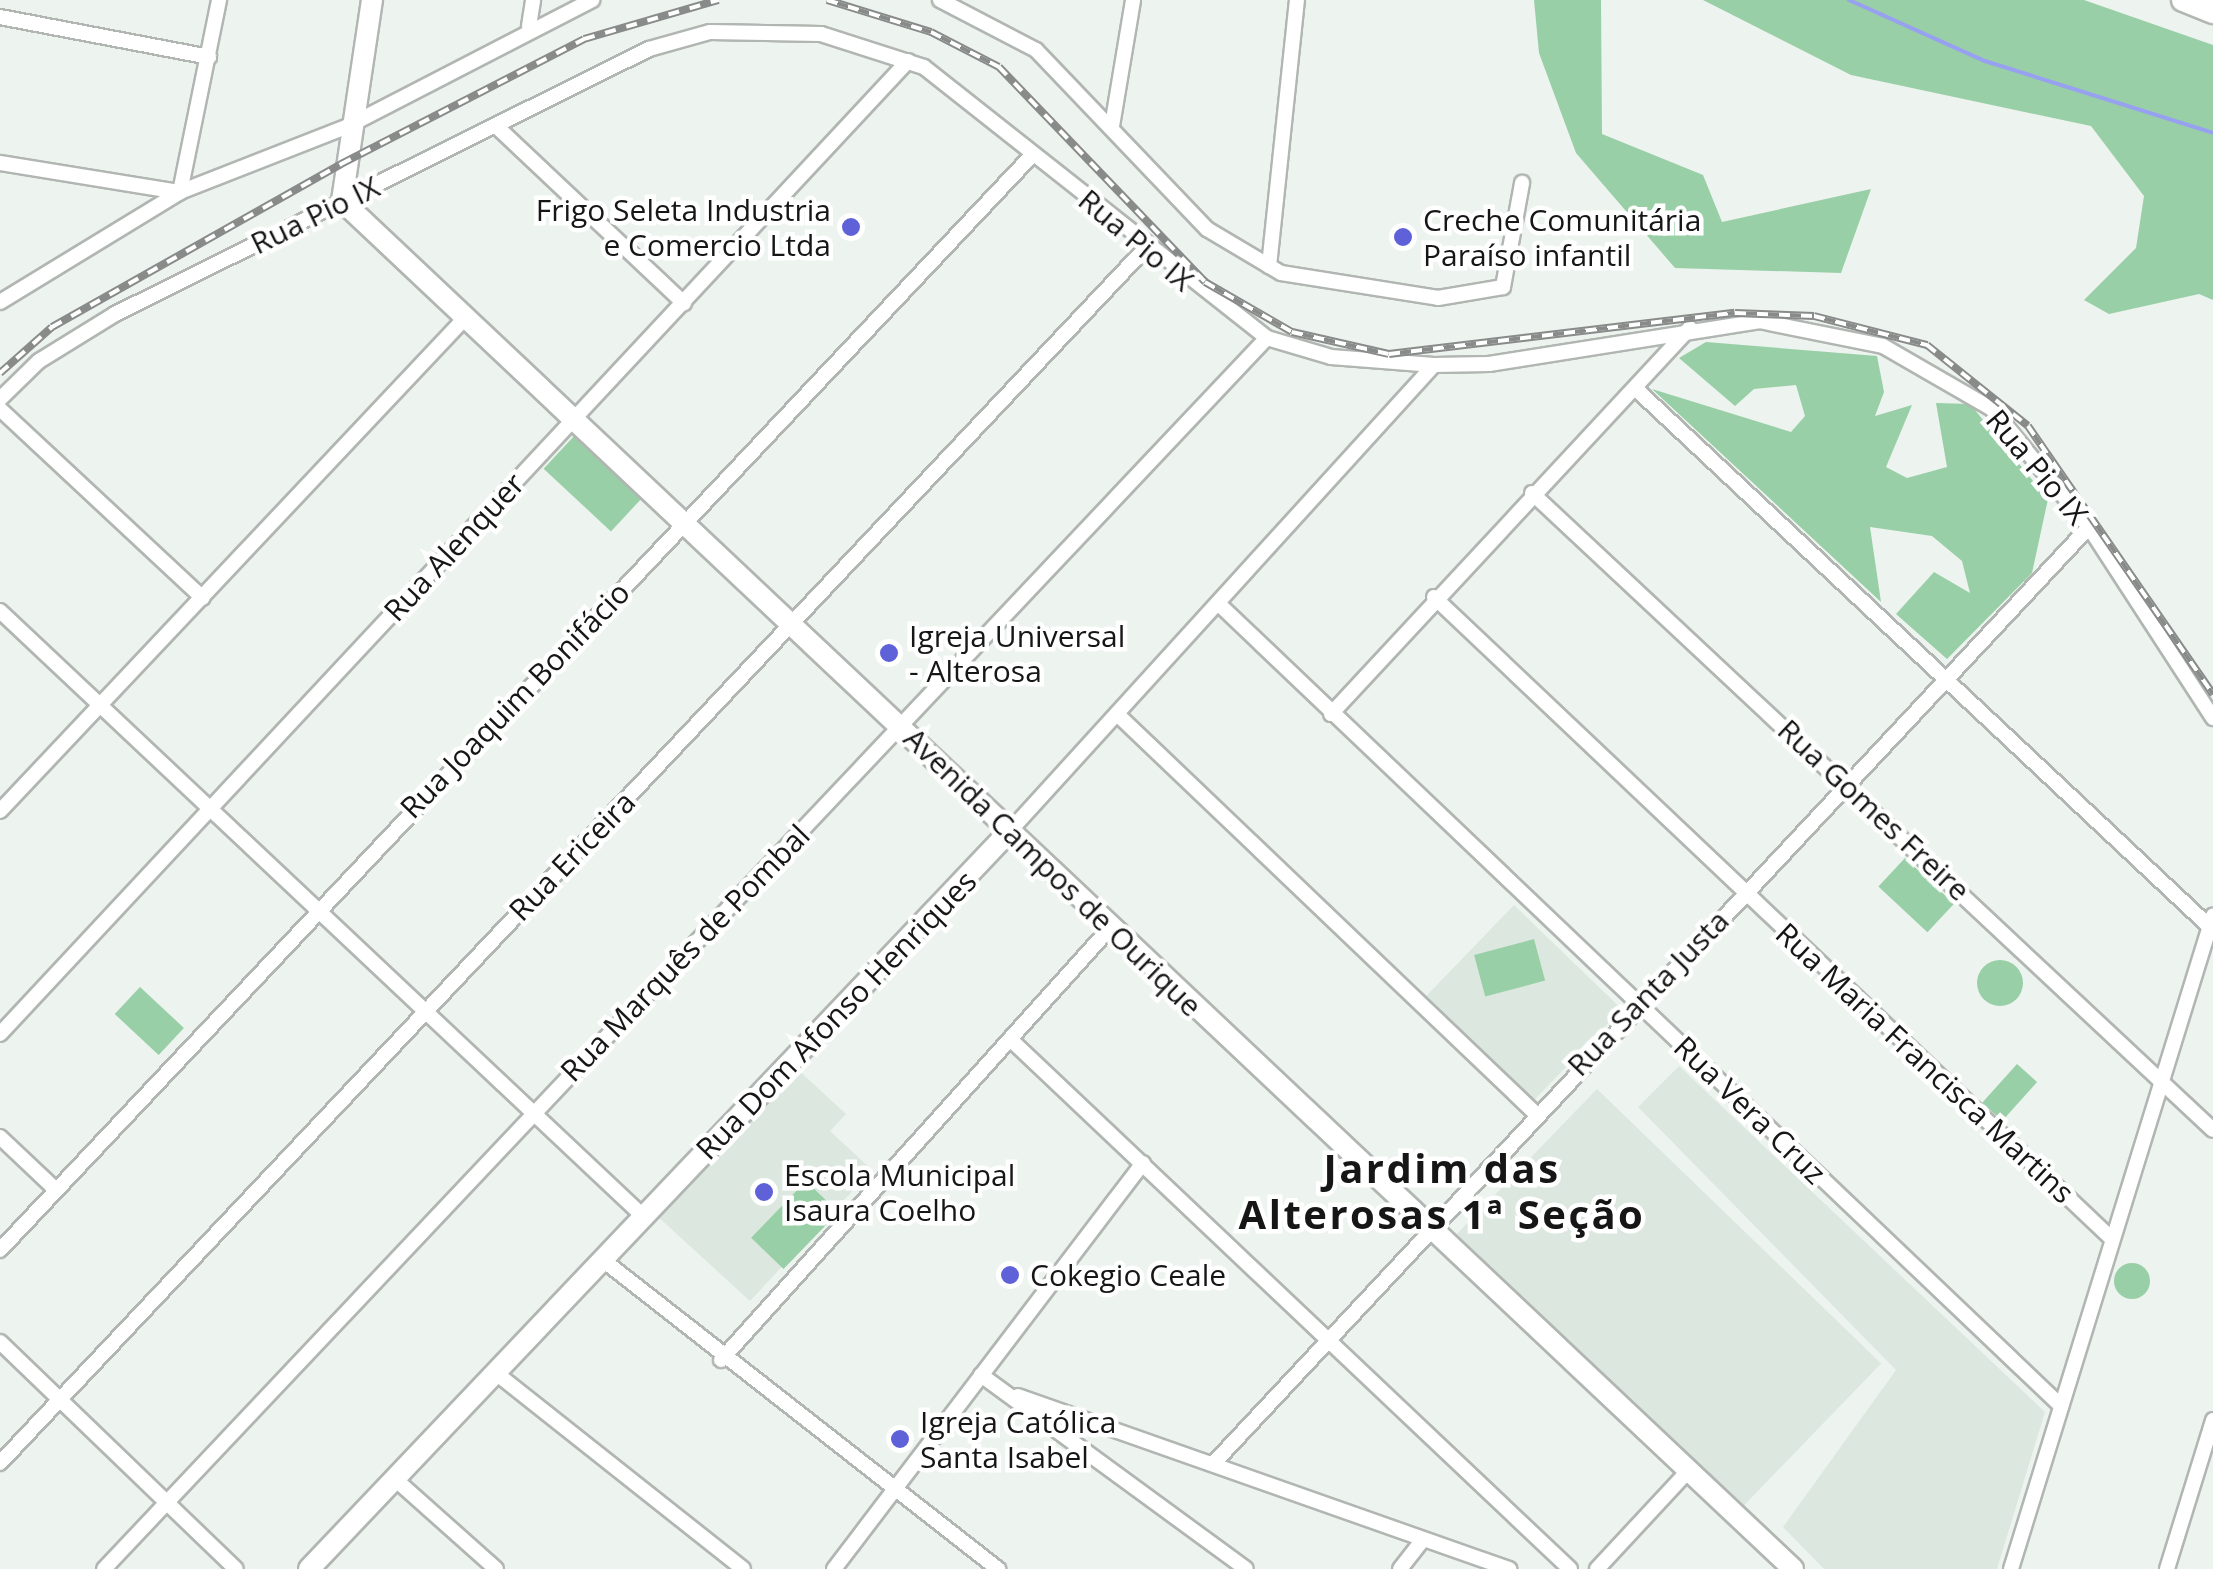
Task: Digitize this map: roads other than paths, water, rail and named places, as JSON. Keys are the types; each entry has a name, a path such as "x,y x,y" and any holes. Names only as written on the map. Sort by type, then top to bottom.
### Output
{"main road":[{"path":"342,201 341,164 372,0"},
{"path":"2183,0 2213,12"},
{"name":"Avenida Campos de Ourique","path":"342,201 687,521 1008,833 1793,1569"},
{"name":"Rua Dom Afonso Henriques","path":"309,1569 1008,833"}],"street":[{"path":"180,192 219,0"},
{"path":"528,26 533,0"},
{"path":"0,302 180,192 348,126 528,26 592,0"},
{"path":"940,0 1036,50 1207,229 1269,266 1438,298 1504,287 1522,183"},
{"path":"1112,126 1133,0"},
{"path":"1269,266 1297,0"},
{"path":"0,17 210,56"},
{"name":"Rua Pio IX","path":"0,398 39,361 115,314 498,127 649,48 710,32 822,34 908,61 1033,154 1144,250 1267,338 1332,357 1434,365 1489,364 1690,328 1759,320 1829,329 1942,374 1992,409 2088,526 2213,718"},
{"name":"Rua Alenquer","path":"0,1034 908,61"},
{"path":"498,127 684,302"},
{"name":"Rua Joaquim Bonifácio","path":"0,1250 317,907 1033,154"},
{"path":"0,163 180,192"},
{"name":"Rua Ericeira","path":"0,1463 424,1009 796,624 1144,250"},
{"path":"0,811 466,316"},
{"path":"1331,714 1434,596 1636,389 1690,328"},
{"name":"Rua Marquês de Pombal","path":"104,1569 1267,338"},
{"name":"Rua Dom Afonso Henriques","path":"1008,833 1222,606 1434,365"},
{"path":"1636,389 1944,679 2211,921 2012,1569"},
{"path":"0,409 203,598"},
{"name":"Rua Gomes Freire","path":"1532,494 1846,783 2213,1130"},
{"name":"Rua Santa Justa","path":"1213,1464 1325,1337 2088,526"},
{"name":"Rua Maria Francisca Martins","path":"1434,596 2112,1239"},
{"name":"Rua Vera Cruz","path":"1222,606 2061,1406"},
{"path":"0,610 97,707 317,907 644,1217"},
{"path":"1117,714 1535,1113"},
{"path":"722,1360 1110,928"},
{"path":"1010,1039 1570,1569"},
{"path":"0,1137 56,1190"},
{"path":"834,1569 1143,1163"},
{"path":"603,1260 722,1360 998,1569"},
{"path":"0,1342 236,1569"},
{"path":"496,1373 744,1569"},
{"path":"981,1375 1018,1396 1246,1569"},
{"path":"1018,1396 1509,1569"},
{"path":"2167,1569 2213,1420"},
{"path":"1597,1569 1688,1471"},
{"path":"394,1479 496,1569"},
{"path":"1400,1569 1422,1541"}],"waterway":[{"path":"1849,0 1985,61 2213,133"}],"railway":[{"path":"0,373 52,327 341,164 584,39 718,0"},
{"path":"827,0 931,32 999,67 1205,282 1292,332 1389,354 1735,313 1814,316 1927,345 2028,426 2213,694"}],"place":[{"name":"Frigo Seleta Industria e Comercio Ltda","path":"851,227"},
{"name":"Creche Comunitária Paraíso infantil","path":"1403,237"},
{"name":"Igreja Universal - Alterosa","path":"889,653"},
{"name":"Escola Municipal Isaura Coelho","path":"764,1192"},
{"name":"Cokegio Ceale","path":"1010,1275"},
{"name":"Igreja Católica Santa Isabel","path":"900,1439"}],"district":[{"name":"Jardim das Alterosas 1ª Seção","path":"1442,1191"}]}
